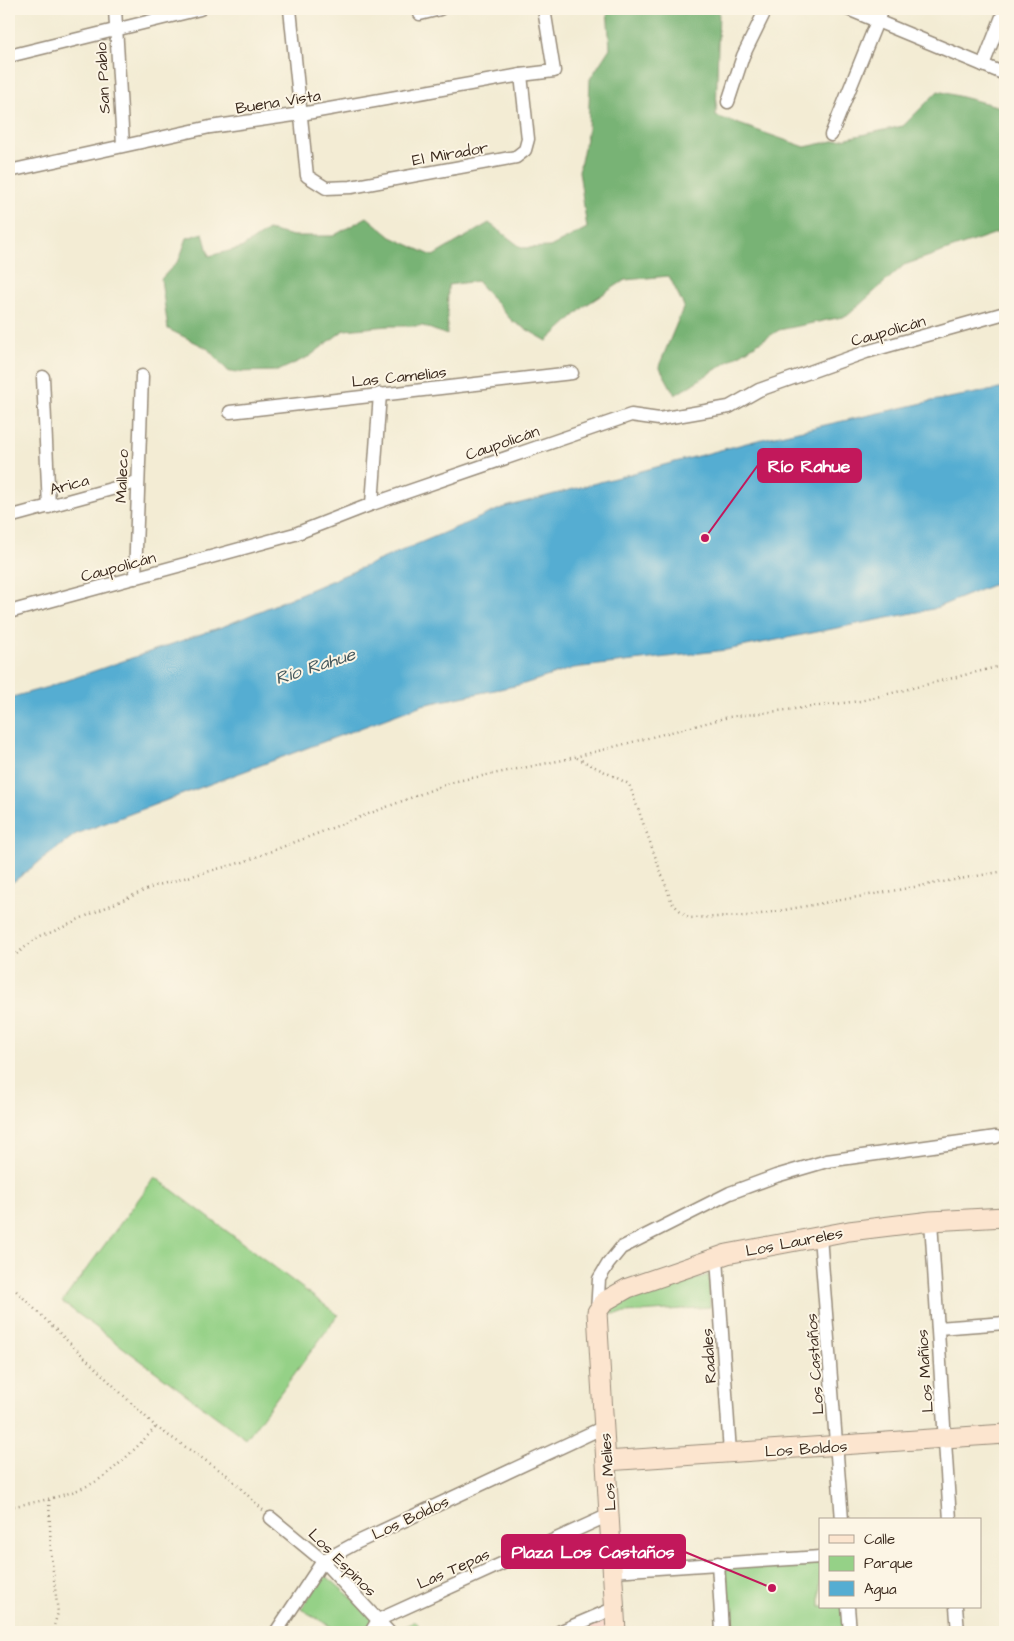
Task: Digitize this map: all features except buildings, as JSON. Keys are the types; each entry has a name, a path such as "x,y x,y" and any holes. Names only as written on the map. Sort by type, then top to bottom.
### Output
{"street":[{"name":"San Pablo","path":"115,9 123,146"},
{"path":"9,56 200,9"},
{"path":"290,9 301,114"},
{"path":"420,14 440,9"},
{"name":"Buena Vista","path":"9,171 210,127 301,114 521,75 554,71 544,9"},
{"path":"728,102 743,56 766,9"},
{"path":"848,9 1005,74"},
{"path":"831,135 882,9"},
{"path":"983,65 1005,9"},
{"name":"El Mirador","path":"301,114 307,176 326,188 351,187 516,157 525,150 528,139 521,75"},
{"name":"Caupolicán","path":"9,612 295,534 372,504 630,414 659,419 729,407 759,390 866,352 1005,313"},
{"name":"Las Camelias","path":"230,412 572,373"},
{"name":"Malleco","path":"135,578 142,376"},
{"path":"43,377 49,507"},
{"path":"372,504 380,394"},
{"name":"Arica","path":"9,518 137,482"},
{"path":"597,1312 599,1280 608,1264 622,1248 730,1193 776,1176 827,1161 996,1137"},
{"name":"Los Laureles","path":"597,1312 605,1301 628,1288 727,1254 820,1236 931,1221 1005,1217"},
{"name":"Los Mañíos","path":"931,1221 950,1518"},
{"name":"Los Castaños","path":"820,1236 842,1518"},
{"name":"Radales","path":"718,1258 730,1453"},
{"name":"Los Melies","path":"597,1312 616,1632"},
{"path":"938,1328 1005,1323"},
{"name":"Los Boldos","path":"276,1632 323,1561 358,1542 604,1427"},
{"name":"Los Boldos","path":"606,1461 1005,1434"},
{"name":"Las Tepas","path":"378,1620 609,1516"},
{"name":"Los Espinos","path":"271,1518 323,1561 389,1632"},
{"path":"613,1571 819,1557"},
{"path":"718,1563 722,1632"},
{"path":"559,1632 615,1608"},
{"path":"848,1608 850,1632"},
{"path":"956,1608 958,1632"},
{"path":"371,1632 378,1620"}],"path":[{"path":"9,960 38,937 155,886 243,862 452,782 575,757 729,717 860,701 1005,665"},
{"path":"575,757 628,784 672,904 688,918 750,916 1005,871"},
{"path":"9,1284 156,1427 227,1475 271,1518"},
{"path":"9,1507 48,1499 95,1482 139,1445 156,1427"},
{"path":"48,1499 51,1554 58,1613 52,1632"}],"shaded area":[{"path":"606,1620 607,1632 578,1632"}],"green space":[{"path":"607,9 719,9 716,116 805,147 903,126 938,91 1005,108 1005,230 904,265 847,316 779,330 675,395 659,366 684,306 669,276 625,280 586,305 547,341 512,321 477,281 448,285 447,335 423,326 388,326 344,330 310,356 278,371 229,372 207,348 168,329 161,279 179,260 187,238 203,233 209,256 241,248 268,230 293,236 333,236 367,217 391,237 433,256 489,223 522,248 550,247 587,228 579,171 588,129 590,79 610,48"},
{"path":"155,1177 338,1315 246,1439 62,1302"},
{"path":"709,1275 710,1307 611,1314 611,1305"},
{"path":"819,1562 819,1608 845,1608 846,1632 727,1632 723,1568"},
{"path":"325,1575 378,1620 395,1631 416,1621 422,1632 340,1632 301,1609"}],"water":[{"path":"1005,388 1005,580 933,609 726,650 574,668 524,684 422,705 76,834 9,885 9,698 48,687 227,625 502,508 758,440 932,401"}],"place":[{"name":"Río Rahue","path":"705,538"},
{"name":"Plaza Los Castaños","path":"772,1588"}]}
